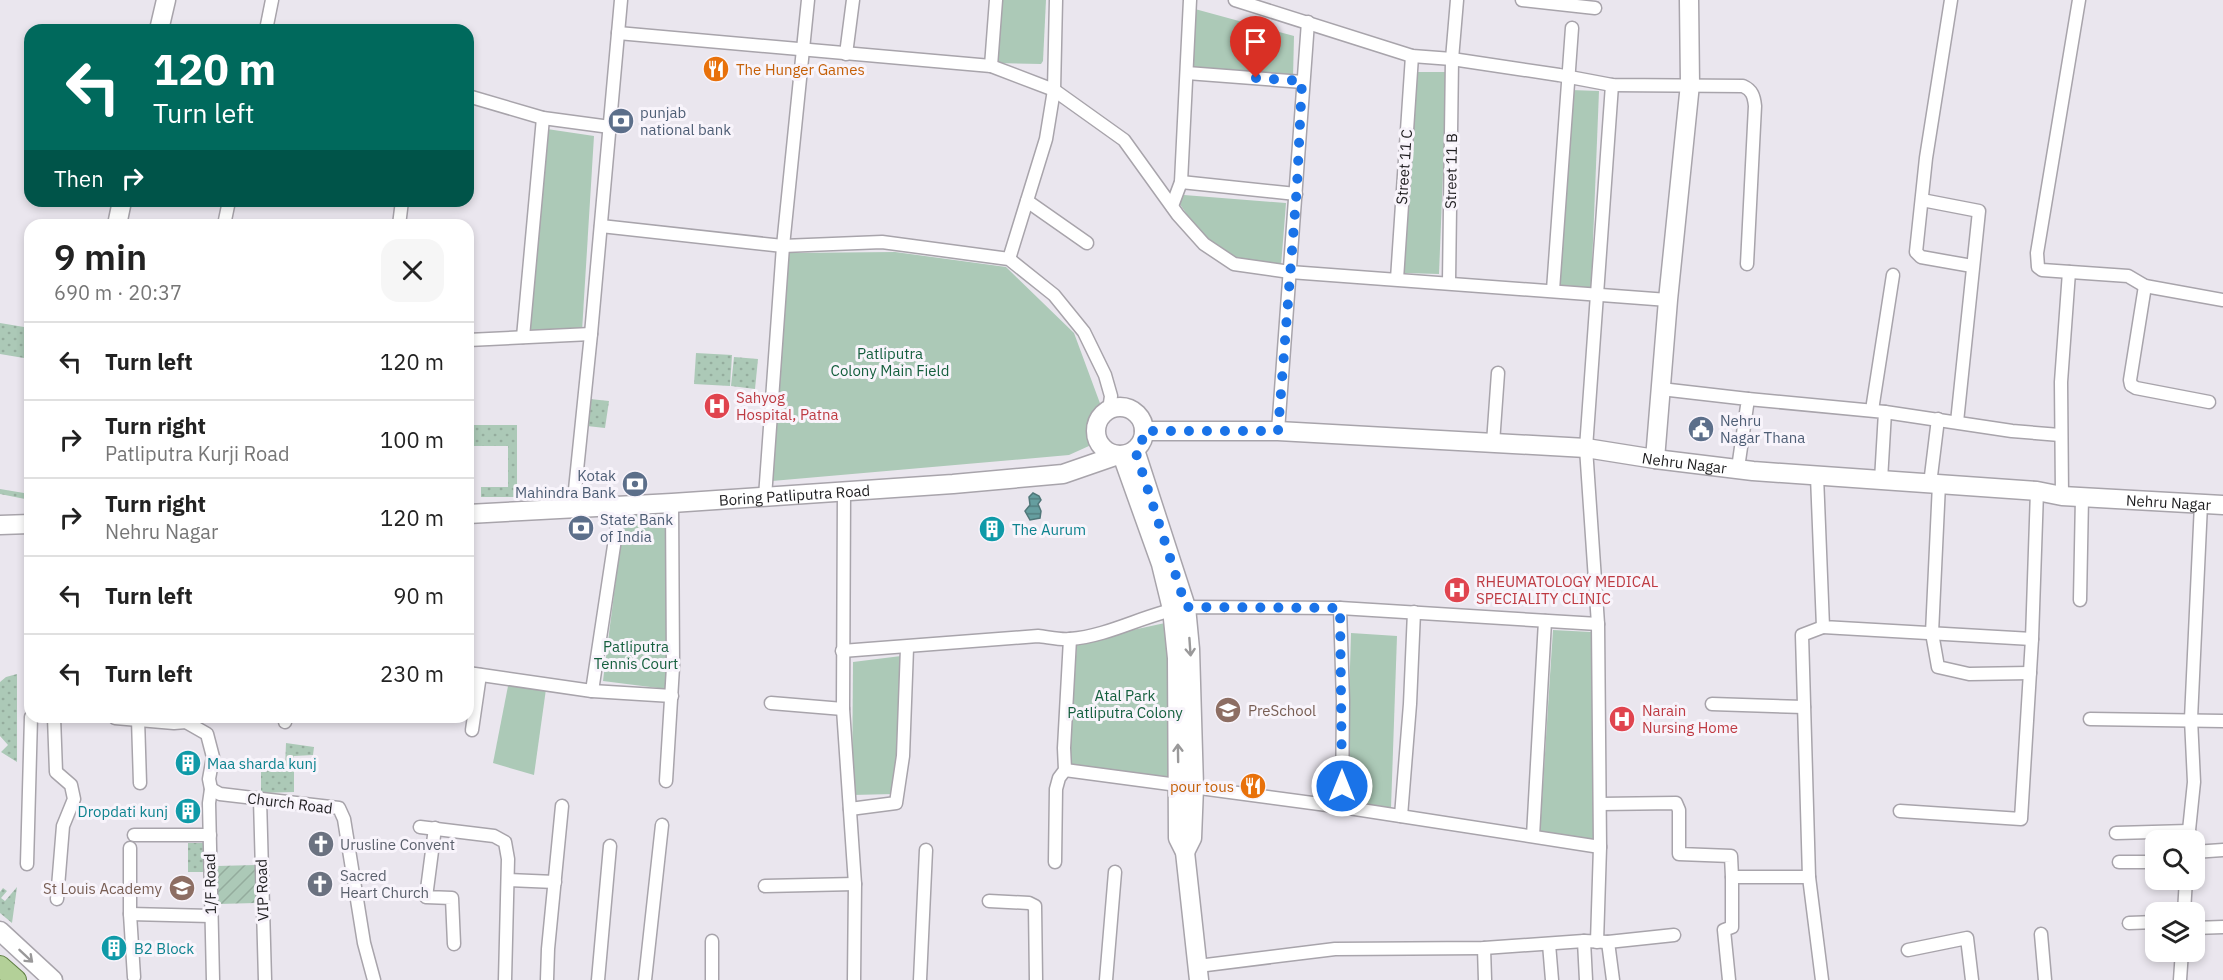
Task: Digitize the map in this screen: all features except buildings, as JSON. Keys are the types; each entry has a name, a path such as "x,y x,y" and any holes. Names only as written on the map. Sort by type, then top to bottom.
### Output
{"main road":[{"path":"0,966 16,980"}],"street":[{"path":"160,24 166,0"},
{"path":"169,24 174,0"},
{"path":"267,24 272,0"},
{"path":"573,503 591,334 621,0"},
{"path":"765,493 783,246 801,50 808,0"},
{"path":"846,54 853,0"},
{"path":"991,66 996,0"},
{"path":"1009,259 1046,139 1054,90 1056,0"},
{"path":"1172,206 1181,182 1190,0"},
{"path":"1235,0 1412,56 1452,59 1612,85 1743,86 1752,92 1755,98 1747,264"},
{"name":"Street 11 B","path":"1449,282 1452,59 1457,0"},
{"path":"1522,0 1595,8"},
{"path":"1656,459 1668,300 1690,84 1689,0"},
{"path":"1951,0 1928,147 1917,254 1922,257 1972,266"},
{"path":"2079,0 2036,262 2042,270 2128,276 2145,286 2223,300"},
{"path":"1278,431 1308,22"},
{"path":"1552,290 1572,28"},
{"path":"618,33 991,66 1054,90 1124,140 1172,206 1204,244 1234,264 1290,272 1668,300"},
{"name":"Street 11 C","path":"1397,279 1412,56"},
{"path":"1186,73 1302,81"},
{"path":"1612,85 1586,448 1599,624 1600,847 1603,942 1613,980"},
{"path":"474,98 543,118 610,127"},
{"path":"523,337 543,118"},
{"path":"1181,182 1296,194"},
{"path":"1922,200 1979,211 1957,422"},
{"path":"1027,201 1087,243"},
{"path":"601,226 783,246 882,242 1009,259 1054,295 1084,332 1105,375 1111,396 1109,410"},
{"path":"2062,496 2061,382 2069,272"},
{"path":"1881,480 1879,411 1893,275"},
{"path":"2145,286 2130,380 2131,386 2209,402"},
{"path":"474,340 591,334"},
{"path":"1493,443 1498,373"},
{"path":"1661,389 1879,411 2012,431 2060,435"},
{"path":"1738,468 1748,399"},
{"path":"1119,452 1142,441 1144,431 1138,416 1132,411 1116,408 1102,416 1096,432 1097,441 1119,452 1179,608 1190,649 1186,786 1192,838 1185,852 1198,973 1335,949 1484,948 1584,941 1603,942 1674,935"},
{"path":"1938,419 1932,633 1938,667 1969,674 2030,673"},
{"name":"Nehru Nagar","path":"1144,431 1278,431 1586,448 1656,459 1817,476 2037,492 2062,496 2223,505"},
{"name":"Boring Patliputra Road","path":"474,505 573,503 765,493 953,479 1063,474 1119,452"},
{"path":"1817,476 1823,627"},
{"name":"Boring Patliputra Road","path":"474,513 573,503 620,506 765,493 844,492 953,479"},
{"path":"844,492 843,709 855,884 854,980"},
{"path":"1900,811 2021,819 2032,639 2037,492"},
{"path":"2080,600 2082,497"},
{"path":"666,781 672,696 672,503"},
{"path":"2189,830 2194,782 2191,719 2200,504"},
{"path":"592,691 620,506"},
{"path":"0,525 24,524"},
{"path":"842,651 907,648 1038,636 1070,639 1098,633 1179,608 1340,608 1599,624"},
{"path":"1340,608 1343,701 1342,807"},
{"path":"1401,816 1410,704 1414,612"},
{"path":"1533,836 1545,621"},
{"path":"1822,980 1809,877 1802,635 1823,627 2032,639"},
{"path":"1055,862 1056,789 1059,778 1065,770 1064,748 1070,639"},
{"path":"850,809 896,803 903,756 907,648"},
{"path":"474,674 592,691 672,696"},
{"path":"771,703 843,709"},
{"path":"1712,704 1804,706"},
{"path":"2091,719 2223,721"},
{"path":"27,864 30,723"},
{"path":"54,723 56,772 71,785 74,799 63,826 57,899"},
{"path":"138,723 140,783"},
{"name":"1/F Road","path":"191,723 208,736 213,757 208,803 213,980"},
{"path":"472,723 472,730"},
{"path":"1065,770 1342,807 1600,847"},
{"name":"Church Road","path":"211,789 220,794 339,808 344,819 364,942 374,980"},
{"name":"VIP Road","path":"260,799 265,980"},
{"path":"1600,804 1676,803 1679,810 1679,855 1731,856 1732,927 1724,930 1729,980"},
{"path":"547,980 562,806"},
{"path":"645,980 662,825"},
{"path":"420,826 501,838 505,842 508,880 505,980"},
{"path":"435,828 426,897 452,898 454,944"},
{"path":"2116,833 2145,834"},
{"path":"134,835 210,835"},
{"path":"598,980 609,846"},
{"path":"130,848 130,914 134,977"},
{"path":"920,980 926,850"},
{"path":"2205,851 2223,850"},
{"path":"2119,862 2145,862"},
{"path":"1106,980 1115,872"},
{"path":"1732,877 1809,877"},
{"path":"508,880 555,882"},
{"path":"765,886 855,884"},
{"path":"989,901 1029,903 1035,906 1036,980"},
{"path":"130,914 211,916"},
{"path":"2129,923 2145,922"},
{"path":"2205,928 2223,927"},
{"path":"0,931 53,980"},
{"path":"2041,934 2045,980"},
{"path":"1908,950 1967,938 1972,980"},
{"path":"712,941 712,980"},
{"path":"1584,941 1586,980"},
{"path":"1549,944 1552,980"},
{"path":"1484,948 1485,980"},
{"path":"2180,980 2181,962"}],"green space":[{"path":"998,0 1046,0 1041,64 995,63"},
{"path":"1195,9 1294,36 1293,78 1192,67"},
{"path":"1415,72 1447,72 1439,274 1403,273"},
{"path":"1571,90 1599,91 1591,291 1556,287"},
{"path":"547,129 594,136 582,331 527,334"},
{"path":"1184,195 1286,203 1281,266 1241,260 1214,247 1202,237 1179,203"},
{"name":"Patliputra Colony Main Field","path":"895,252 1006,267 1074,333 1101,406 1096,427 1100,441 1069,455 772,481 789,253"},
{"path":"0,323 24,327 24,358 0,354"},
{"path":"696,353 732,355 730,386 694,384"},
{"path":"734,357 758,359 755,389 731,386"},
{"path":"590,399 609,401 605,428 587,426"},
{"path":"474,425 517,425 517,497 481,497 481,487 508,487 508,446 474,446"},
{"path":"0,489 24,493 24,499 0,494"},
{"name":"Patliputra Tennis Court","path":"666,510 666,689 603,681 624,515"},
{"name":"Atal Park Patliputra Colony","path":"1165,623 1180,778 1069,765 1077,642"},
{"path":"1553,630 1591,632 1594,840 1540,831"},
{"path":"1351,633 1397,636 1391,808 1346,803"},
{"path":"901,656 894,794 852,795 853,662"},
{"path":"17,674 17,762 1,752 8,745 0,736 0,682 6,677"},
{"path":"508,686 546,689 534,775 493,763"},
{"path":"286,743 314,747 313,755 294,756 294,792 261,793 261,769 285,769"},
{"path":"188,843 204,843 205,872 188,872"},
{"path":"256,865 257,903 218,904 217,866"},
{"path":"17,887 12,923 0,913 0,892 3,888 7,891 1,898 5,901"}],"water":[{"path":"1033,493 1041,500 1038,504 1041,511 1040,518 1030,520 1025,511 1030,505 1029,497"}],"place":[{"name":"The Hunger Games","path":"716,69"},
{"name":"punjab national bank","path":"621,121"},
{"name":"Sahyog Hospital, Patna","path":"717,406"},
{"name":"Nehru Nagar Thana","path":"1701,429"},
{"name":"Kotak Mahindra Bank","path":"635,484"},
{"name":"State Bank of India","path":"581,528"},
{"name":"The Aurum","path":"992,529"},
{"name":"RHEUMATOLOGY MEDICAL SPECIALITY CLINIC","path":"1457,590"},
{"name":"PreSchool","path":"1228,710"},
{"name":"Narain Nursing Home","path":"1622,719"},
{"name":"Maa sharda kunj","path":"188,763"},
{"name":"pour tous","path":"1253,786"},
{"name":"Dropdati kunj","path":"188,811"},
{"name":"Urusline Convent","path":"321,844"},
{"name":"Sacred Heart Church","path":"320,884"},
{"name":"St Louis Academy","path":"182,888"},
{"name":"B2 Block","path":"114,948"}],"route":[{"path":"1256,78 1302,81 1297,186 1278,431 1144,431 1142,441 1135,450 1186,607 1340,608 1343,701 1342,786"}]}
